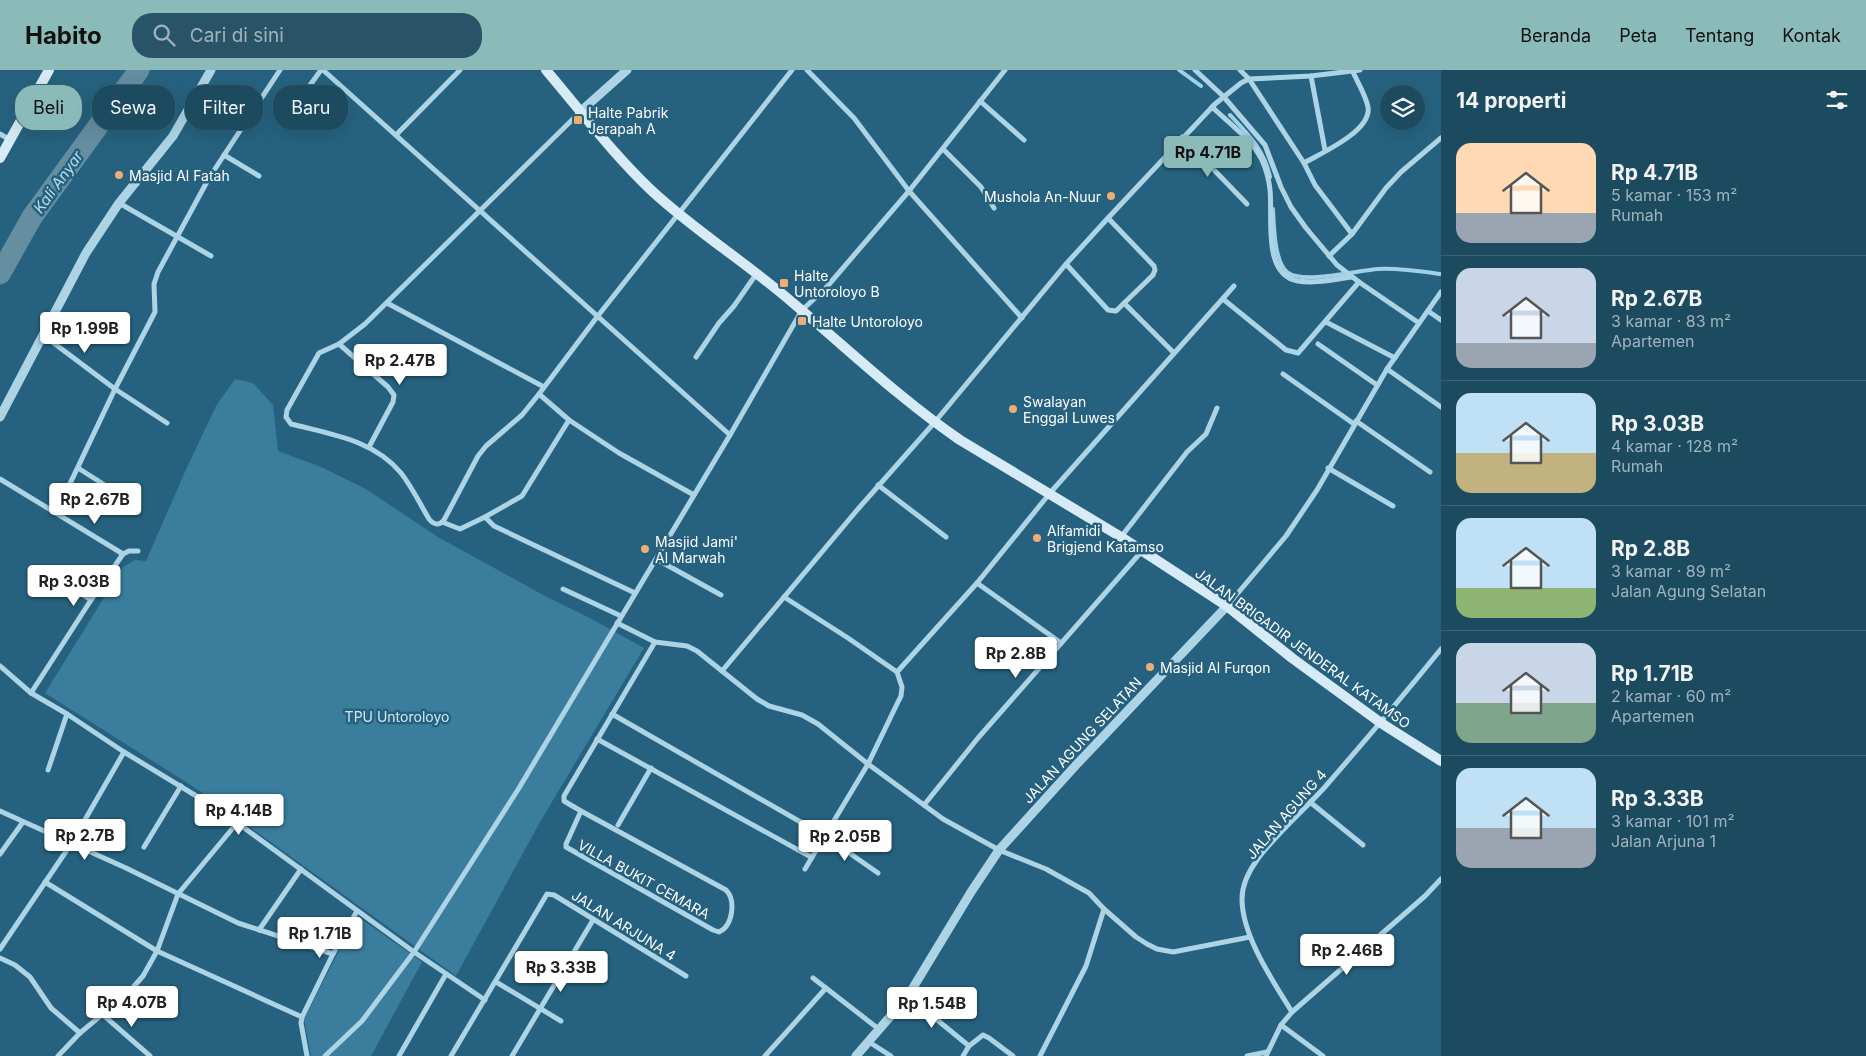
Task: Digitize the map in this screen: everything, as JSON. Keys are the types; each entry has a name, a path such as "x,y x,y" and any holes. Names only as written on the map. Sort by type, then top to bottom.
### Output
{"main road":[{"path":"0,158 49,70"},
{"name":"JALAN BRIGADIR JENDERAL KATAMSO","path":"546,70 609,146 639,178 679,214 802,310 934,423 1121,537 1227,606 1292,658 1381,723 1441,762"}],"street":[{"path":"0,417 86,252 119,203 173,136 211,70"},
{"path":"56,512 115,389 155,312 154,284 177,236 224,155 280,70"},
{"path":"310,85 322,70 730,435"},
{"path":"396,135 460,70"},
{"path":"569,420 522,496 460,529 442,522 435,524 431,521 401,473 389,461 369,447 355,441 291,424 286,417 290,403 319,353 340,344 365,324 581,111 627,70"},
{"path":"442,522 478,456 486,446 522,415 792,70"},
{"path":"808,70 854,118 909,191 1022,318"},
{"path":"325,1056 362,1021 414,952 519,788 730,435 802,310 825,289 909,191 1005,70"},
{"path":"1195,70 1223,96 1268,149 1281,187 1291,206 1329,256 1337,265 1359,282 1419,323"},
{"path":"1240,70 1249,79 1304,163 1315,185 1352,234"},
{"path":"722,671 878,485 934,423 1066,264 1182,137 1223,96 1241,82 1249,79 1311,76 1360,70"},
{"path":"1304,163 1358,130 1368,114 1368,107 1353,72"},
{"path":"1311,76 1324,150"},
{"path":"980,102 1024,140"},
{"path":"1212,107 1255,149 1262,162 1270,190 1273,250 1275,261 1280,271 1292,280 1301,281 1351,276"},
{"path":"0,134 10,140"},
{"path":"1182,137 1247,204"},
{"path":"1329,256 1352,234 1386,188 1441,138"},
{"path":"943,149 981,187 994,208"},
{"path":"224,155 259,176"},
{"path":"119,203 211,256"},
{"path":"1066,264 1108,310 1116,311 1153,275 1154,266 1108,218"},
{"path":"696,358 719,323 734,306 757,273"},
{"path":"1222,299 1291,352 1300,352 1359,282"},
{"path":"898,671 977,583 1050,493 1234,286"},
{"path":"1227,606 1286,536 1387,369 1441,292"},
{"path":"387,303 544,387"},
{"path":"1124,303 1174,353"},
{"path":"1428,310 1441,320"},
{"path":"1326,322 1395,358"},
{"path":"43,335 115,389 167,423"},
{"path":"340,344 388,387 394,395 393,402 369,447"},
{"path":"1318,344 1377,385"},
{"path":"1387,369 1441,407"},
{"path":"1283,374 1430,472"},
{"path":"539,394 569,420 619,453 694,495"},
{"path":"1121,537 1187,452 1206,434 1217,408"},
{"path":"78,468 122,496"},
{"path":"1328,468 1392,506"},
{"path":"0,479 123,554"},
{"path":"878,485 946,537"},
{"path":"485,517 494,526 635,593"},
{"path":"31,693 123,554 129,551 138,551"},
{"path":"924,805 978,738 1142,551"},
{"path":"656,559 721,595"},
{"path":"977,583 1061,643"},
{"path":"66,584 91,600"},
{"path":"563,589 621,616"},
{"path":"784,597 898,671 902,687 901,696 868,764 805,869"},
{"name":"JALAN AGUNG SELATAN","path":"856,1056 908,996 971,892 999,850 1227,606"},
{"path":"617,623 656,642 687,646 697,651 757,699 769,706 802,716 818,724 868,764 968,834 1067,880 1089,893 1136,937 1157,949 1173,952 1250,937"},
{"path":"656,642 597,739 811,857"},
{"name":"JALAN AGUNG 4","path":"1292,1012 1269,974 1250,937 1242,899 1246,878 1273,841 1381,723 1441,649"},
{"path":"0,666 31,693 237,823 414,952 485,1000"},
{"path":"48,770 67,714"},
{"path":"612,714 825,836 878,873"},
{"name":"VILLA BUKIT CEMARA","path":"581,811 566,844 568,850 713,930 719,932 724,928 730,917 732,906 730,895 726,890 564,801 564,796 597,739"},
{"path":"0,949 71,844 124,752"},
{"path":"618,825 651,768"},
{"path":"144,847 181,786"},
{"path":"1310,802 1363,845"},
{"path":"0,811 126,868 238,923 333,954"},
{"path":"0,854 24,822"},
{"path":"58,1056 80,1033 140,980 157,951 178,894 237,823"},
{"path":"259,930 301,869"},
{"path":"1247,1056 1267,1054 1282,1025 1292,1012 1425,896 1441,879"},
{"path":"46,882 157,951 302,1017"},
{"name":"JALAN ARJUNA 4","path":"496,982 544,897 550,893 686,976"},
{"path":"1040,1056 1086,966 1104,909"},
{"path":"307,1056 301,1023 302,1017 357,911"},
{"path":"512,1056 593,920"},
{"path":"0,958 15,965 30,977 51,1008 80,1033"},
{"path":"399,1056 446,974"},
{"path":"813,978 880,1030"},
{"path":"451,1056 496,982 560,1021"},
{"path":"765,1056 826,988"},
{"path":"908,996 970,1046"},
{"path":"102,1014 150,1056"},
{"path":"1282,1025 1323,1056"},
{"path":"963,1056 980,1037 986,1036 1013,1056"},
{"path":"869,1042 891,1056"}],"green space":[{"name":"TPU Untoroloyo","path":"235,379 253,383 273,405 278,451 321,467 366,489 438,537 644,648 540,822 456,976 200,791 45,693 123,567 135,560 146,561 216,406"},
{"path":"357,916 422,962 371,1056 311,1056 304,1019"}],"waterway":[{"name":"Kali Anyar","path":"0,274 32,217 139,70"},
{"path":"1179,70 1201,86"},
{"path":"1230,115 1260,151 1270,177"},
{"path":"1273,209 1279,260 1287,272 1294,276 1331,276 1386,269 1440,274"}],"place":[{"name":"Halte Pabrik Jerapah A","path":"578,120"},
{"name":"Masjid Al Fatah","path":"119,175"},
{"name":"Mushola An-Nuur","path":"1111,196"},
{"name":"Halte Untoroloyo B","path":"784,283"},
{"name":"Halte Untoroloyo","path":"802,321"},
{"name":"Swalayan Enggal Luwes","path":"1013,409"},
{"name":"Alfamidi Brigjend Katamso","path":"1037,538"},
{"name":"Masjid Jami' Al Marwah","path":"645,549"},
{"name":"Masjid Al Furqon","path":"1150,667"}]}
